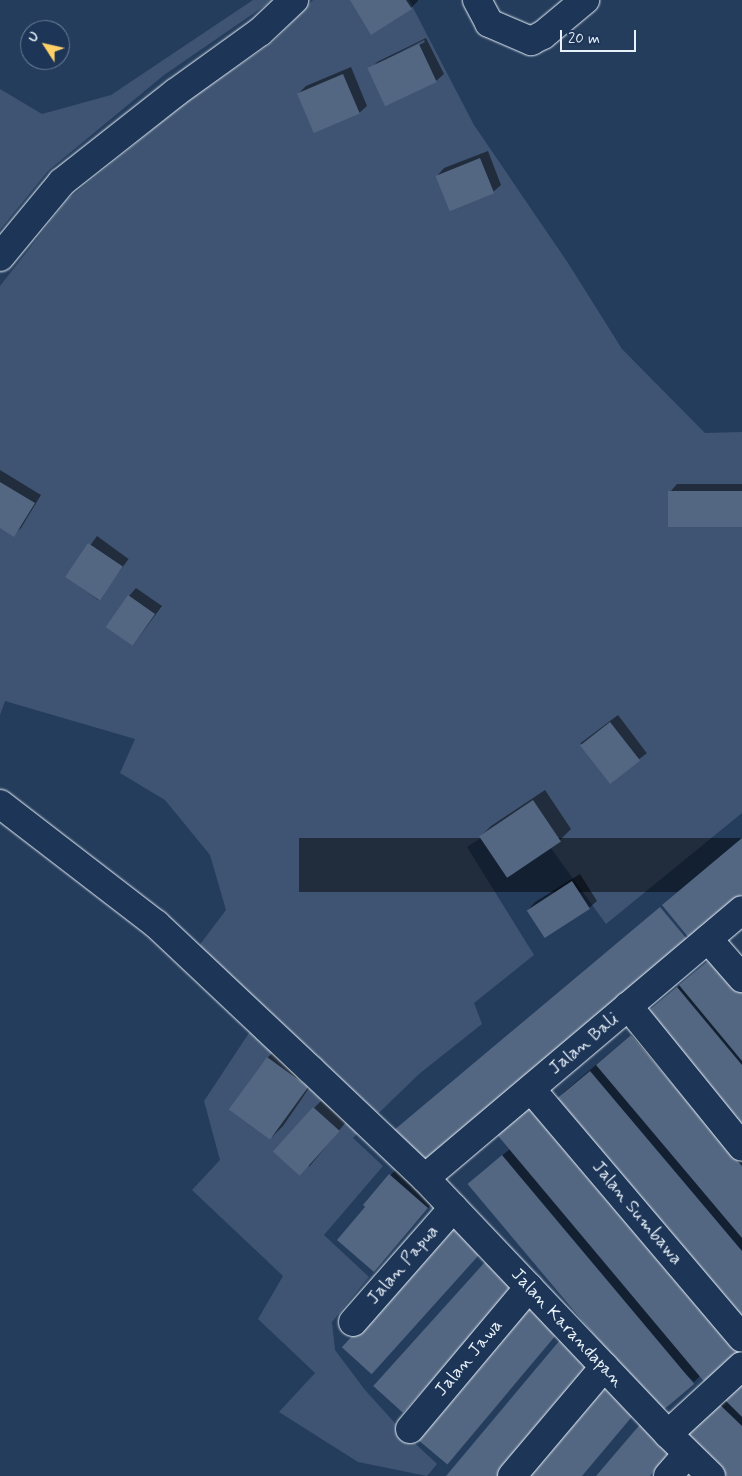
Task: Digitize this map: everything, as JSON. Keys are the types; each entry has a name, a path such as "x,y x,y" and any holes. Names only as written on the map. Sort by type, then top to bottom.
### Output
{"street":[{"path":"0,257 62,182 175,93 260,32 294,0"},
{"path":"477,0 489,23 531,41 543,35 585,0"},
{"name":"Jalan Karandapan","path":"0,804 156,924 425,1178 668,1434 711,1476"},
{"name":"Jalan Bali","path":"425,1178 742,910"},
{"path":"708,939 742,978"},
{"path":"628,1006 742,1147"},
{"name":"Jalan Sumbawa","path":"531,1089 742,1338"},
{"name":"Jalan Papua","path":"353,1322 454,1208"},
{"name":"Jalan Jawa","path":"410,1429 528,1287"},
{"path":"668,1434 742,1366"},
{"path":"512,1476 604,1367"},
{"path":"668,1476 688,1454"}],"shaded area":[{"path":"253,0 273,0 164,75 48,171 0,230 0,89 42,114 111,95"},
{"path":"313,0 409,0 474,125 568,263 622,349 705,433 742,432 742,813 606,924 524,811 467,847 534,955 474,1003 482,1024 419,1074 353,1138 383,1166 324,1235 369,1277 332,1322 335,1350 365,1390 403,1432 437,1464 427,1476 358,1462 279,1412 315,1373 258,1319 283,1276 192,1190 220,1160 204,1101 253,1027 186,963 226,910 210,855 165,800 120,773 135,739 5,701 0,715 0,286 68,199 186,102 273,42"}],"building":[{"path":"350,0 406,0 412,9 371,35"},
{"path":"419,44 437,82 385,106 367,68"},
{"path":"343,74 360,114 314,133 297,94"},
{"path":"480,158 494,193 450,211 435,176"},
{"path":"0,482 35,503 14,537 0,528"},
{"path":"668,491 742,491 742,527 668,527"},
{"path":"88,543 123,566 100,600 65,577"},
{"path":"128,595 155,614 133,646 106,627"},
{"path":"610,722 640,761 610,784 580,745"},
{"path":"533,800 561,841 507,878 479,836"},
{"path":"742,838 742,894 689,938 662,905"},
{"path":"572,881 590,909 545,938 527,910"},
{"path":"660,907 688,940 422,1163 394,1130"},
{"path":"714,956 742,988 742,1061 679,985"},
{"path":"677,987 742,1065 742,1137 641,1017"},
{"path":"631,1035 742,1166 742,1238 596,1065"},
{"path":"267,1057 308,1087 270,1140 229,1110"},
{"path":"590,1071 742,1251 742,1323 554,1101"},
{"path":"528,1100 741,1354 706,1384 493,1130"},
{"path":"313,1107 340,1131 300,1176 273,1152"},
{"path":"502,1155 694,1384 660,1413 468,1184"},
{"path":"389,1174 428,1208 374,1272 337,1240 365,1207 363,1205"},
{"path":"453,1224 483,1251 372,1374 342,1347"},
{"path":"485,1262 515,1289 403,1413 373,1386"},
{"path":"529,1302 561,1329 447,1465 415,1438"},
{"path":"560,1340 592,1368 501,1476 446,1476"},
{"path":"742,1375 742,1417 721,1396"},
{"path":"605,1387 635,1413 582,1476 528,1476"},
{"path":"716,1401 742,1426 742,1476 727,1476 684,1433"},
{"path":"643,1421 673,1447 650,1476 596,1476"}]}
